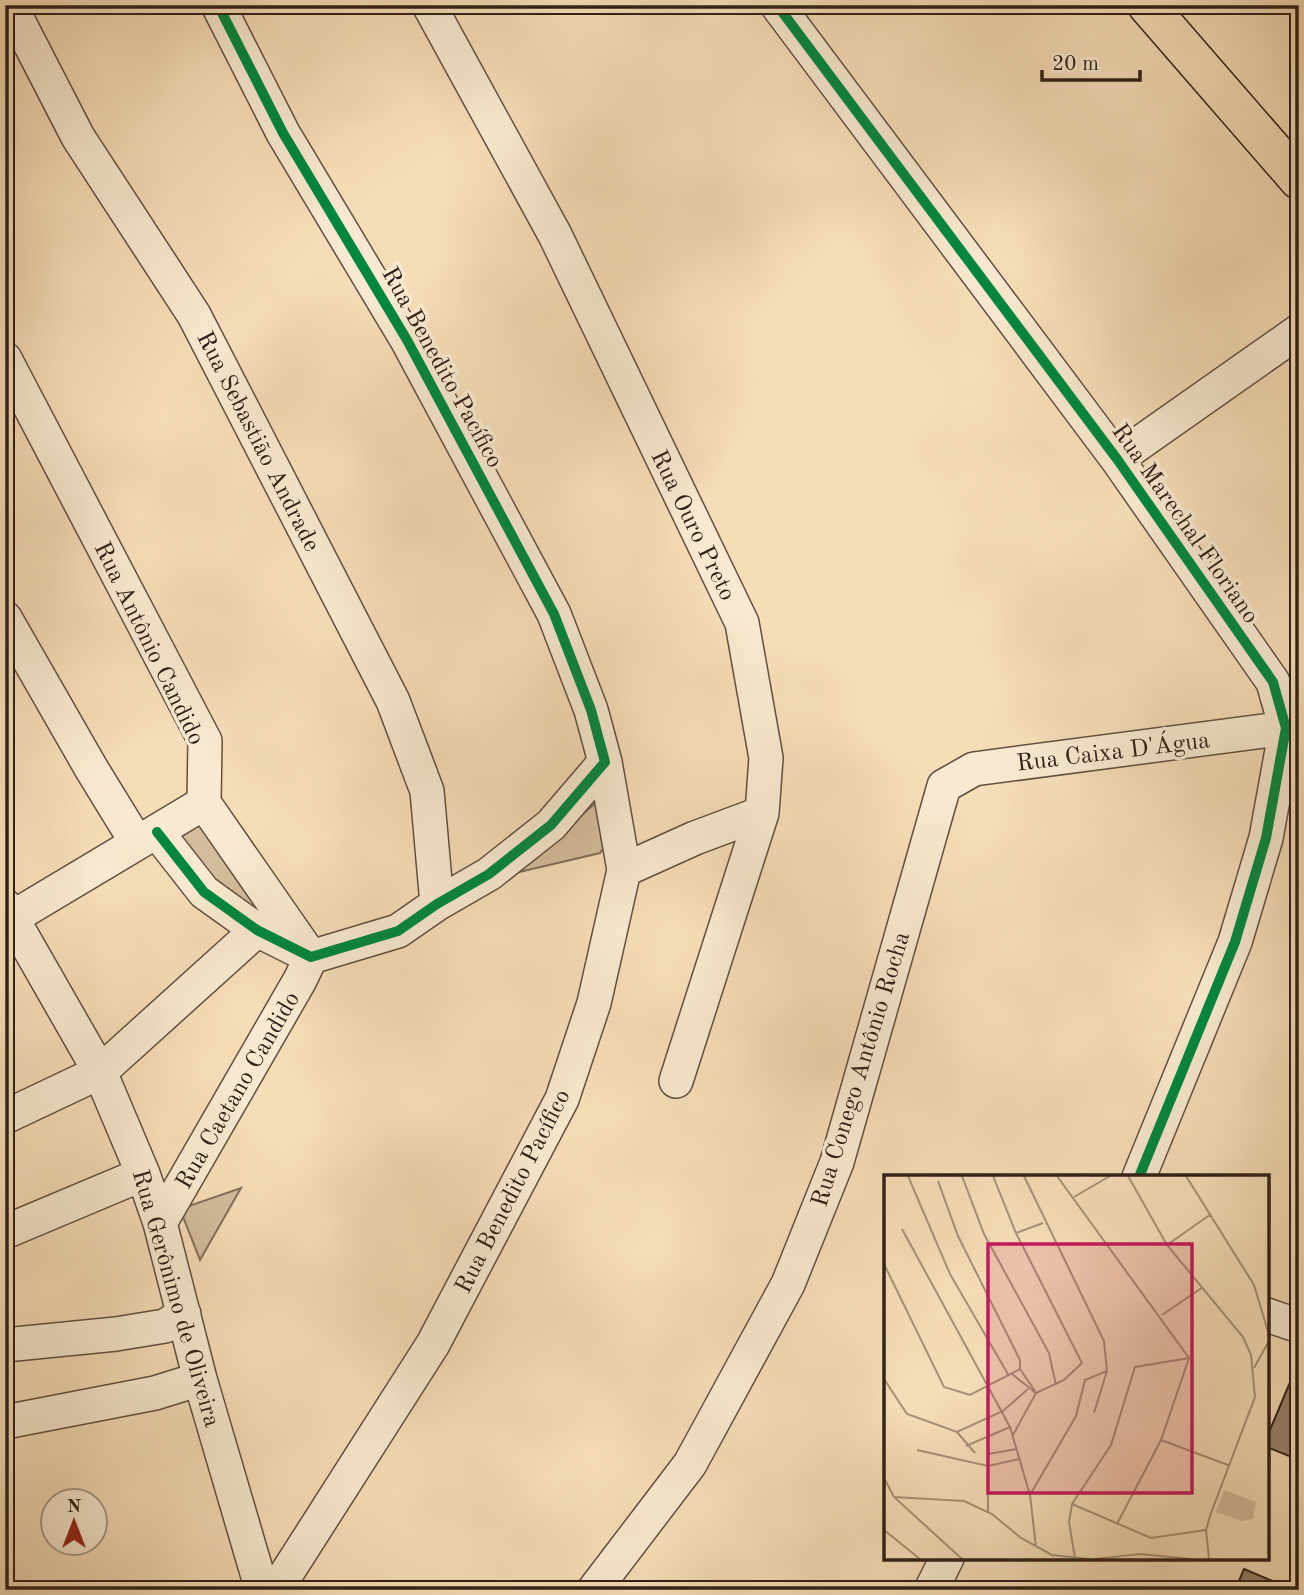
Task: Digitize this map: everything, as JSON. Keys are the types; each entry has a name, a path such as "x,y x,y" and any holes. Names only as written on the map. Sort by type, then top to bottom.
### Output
{"main road":[{"path":"1149,6 1299,180"}],"street":[{"name":"Rua Sebastião Andrade","path":"10,5 78,136 194,315 393,701 427,791 437,904"},
{"name":"Rua Benedito Pacífico","path":"218,5 283,133 407,340 554,614 591,710 605,762 624,870 594,1003 562,1099 433,1344 276,1590"},
{"name":"Rua Ouro Preto","path":"429,5 555,235 741,623 766,758 762,813 677,1081"},
{"name":"Rua Marechal Floriano","path":"777,5 1116,459 1273,682 1286,728 1266,838 1235,942 1140,1175"},
{"path":"1116,459 1299,331"},
{"name":"Rua Antônio Candido","path":"5,359 205,741 204,803"},
{"path":"5,618 91,768 147,838 204,892 257,930 311,957 398,931 437,904 489,874 551,825 605,762"},
{"name":"Rua Caixa D'Água","path":"944,786 975,769 1286,728"},
{"name":"Rua Conego Antônio Rocha","path":"594,1590 690,1464 788,1284 836,1162 944,786"},
{"path":"7,916 204,803 311,957"},
{"path":"624,870 695,838 762,813"},
{"name":"Rua Gerônimo de Oliveira","path":"7,916 100,1072 143,1174 160,1223 200,1379 262,1590"},
{"path":"5,1117 100,1072 257,930"},
{"name":"Rua Caetano Candido","path":"160,1223 311,957"},
{"path":"5,1232 143,1174"},
{"path":"5,1345 116,1335 165,1326 184,1314"},
{"path":"1269,1316 1299,1326"},
{"path":"5,1422 155,1393 200,1379"},
{"path":"931,1590 946,1560"}],"shaded area":[{"path":"606,794 614,834 600,853 515,873"},
{"path":"201,821 266,916 209,877 181,837"},
{"path":"241,1188 200,1260 180,1209"}],"building":[{"path":"1299,1361 1299,1460 1269,1448 1269,1432"},
{"path":"1244,1569 1294,1590 1235,1590"}],"cycle path":[{"path":"157,832 204,892 257,930 311,957 398,931 437,904 489,874 551,825 605,762 591,710 554,614 407,340 283,133 218,5"},
{"path":"777,5 1117,459 1273,682 1286,728 1266,838 1235,942 1140,1175"}]}
